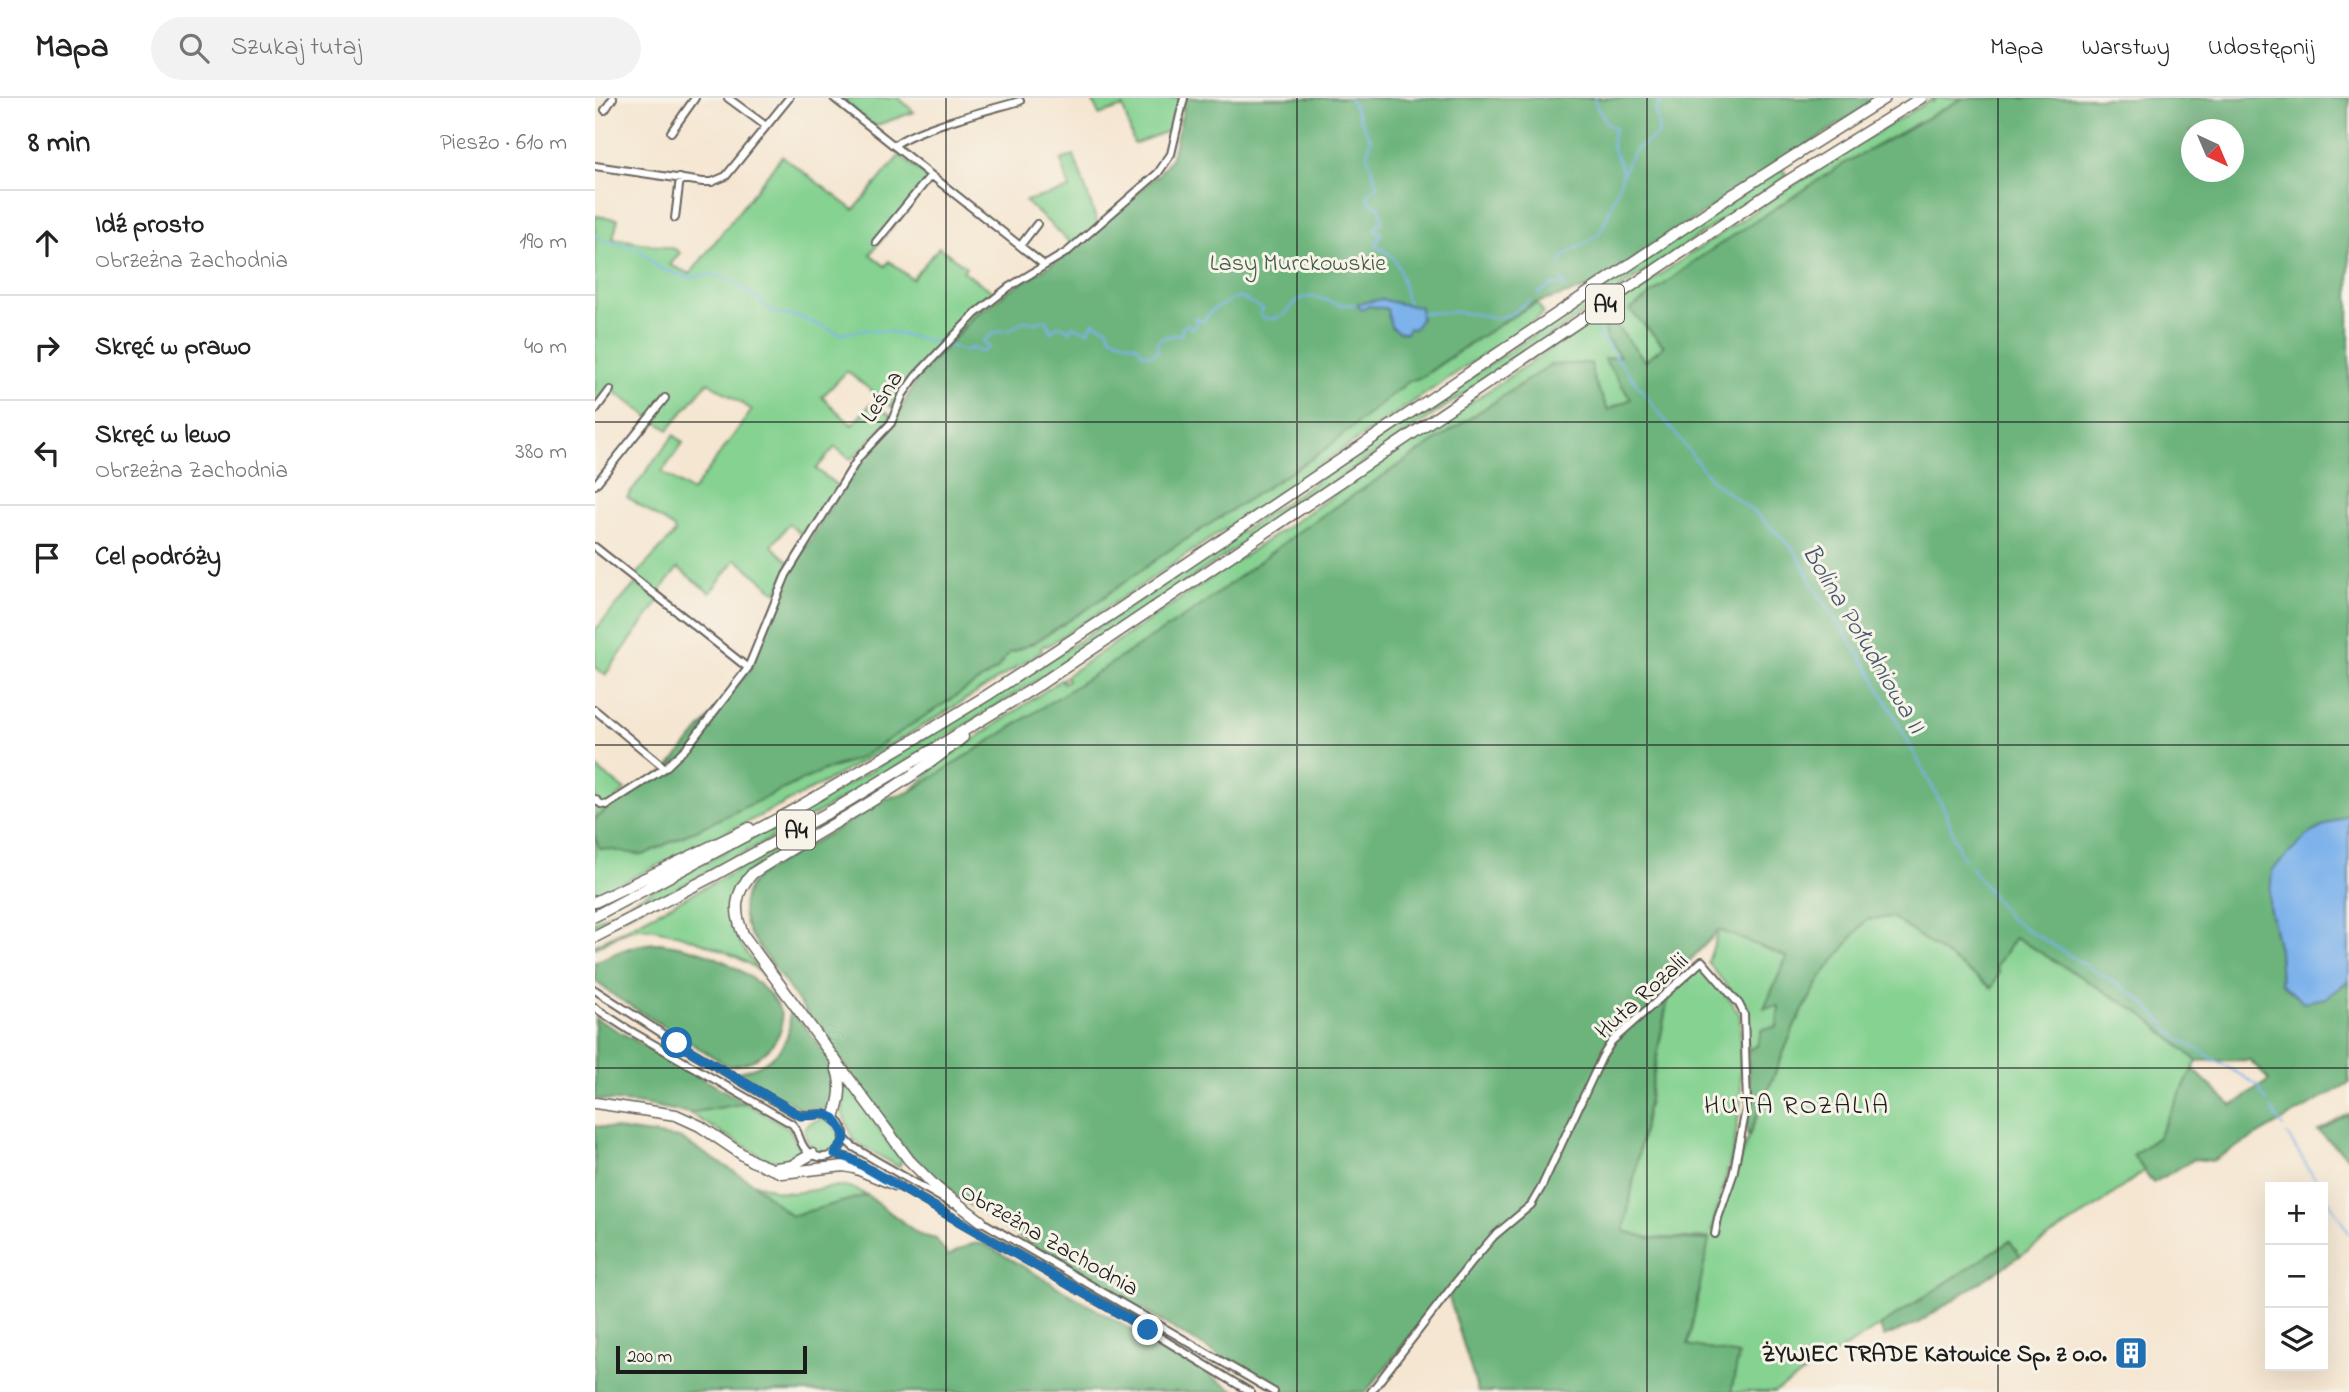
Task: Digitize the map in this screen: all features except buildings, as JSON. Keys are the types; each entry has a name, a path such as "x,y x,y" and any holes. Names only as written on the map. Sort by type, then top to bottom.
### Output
{"highway":[{"name":"A4","path":"595,916 736,843 949,719 1121,608 1734,194 1885,98"},
{"name":"A4","path":"595,937 840,806 991,715 1786,182 1921,98"},
{"path":"981,1221 937,1188 909,1160 744,936 736,915 737,896 753,873 839,823 927,766 991,715"},
{"path":"595,902 831,789"},
{"path":"825,1046 841,1081 834,1118"},
{"path":"595,1104 676,1115 699,1126 752,1161 782,1174 834,1166 854,1168 895,1185"},
{"path":"768,1168 791,1166 812,1154"}],"street":[{"path":"605,110 613,98"},
{"path":"671,132 695,98"},
{"path":"728,98 767,126"},
{"path":"595,166 707,182 722,178 731,171 789,98"},
{"path":"834,98 1044,265"},
{"name":"Leśna","path":"595,799 607,805 665,768 687,747 748,668 786,575 859,457 891,423 903,394 916,376 975,314 1009,287 1067,252 1166,163 1171,154 1184,98"},
{"path":"894,146 899,141 936,127 1020,101"},
{"path":"876,242 931,175"},
{"path":"675,218 680,178"},
{"path":"1020,246 1037,224"},
{"path":"595,410 610,390"},
{"path":"595,485 665,398"},
{"path":"595,547 748,668"},
{"path":"595,710 665,768"},
{"name":"Huta Rozalii","path":"1371,1392 1469,1265 1494,1237 1531,1205 1612,1041 1702,961 1730,992 1744,1014 1747,1104 1733,1175 1715,1234"},
{"path":"595,990 801,1116 804,1124 806,1150 812,1154 824,1157 835,1154 845,1139 834,1118 825,1114 804,1124 784,1120 629,1030 595,1007"},
{"name":"Obrzeżna Zachodnia","path":"845,1139 875,1160 1274,1392"},
{"name":"Obrzeżna Zachodnia","path":"835,1154 849,1158 1148,1330 1250,1392"}],"green space":[{"path":"840,98 899,98 914,112 874,126"},
{"path":"1091,98 1180,98 1173,129 1134,144 1123,107 1099,115"},
{"name":"Lasy Murckowskie","path":"1186,98 1879,98 1591,287 1533,304 1422,377 1409,381 1323,451 1168,551 1090,607 1035,642 1009,653 996,670 860,758 824,770 643,855 599,848 595,820 613,804 666,770 750,670 788,576 860,459 893,424 918,377 974,317 1009,290 1068,254 1159,174 1172,157"},
{"path":"1934,98 1932,103 1936,98 1963,98 1840,166 1702,256 1631,310 1664,346 1644,361 1614,323 1607,340 1620,356 1605,359 1631,399 1608,410 1593,378 1354,495 1301,530 1198,608 910,792 938,764 1065,677 1063,683 1068,680 1066,676 1824,165"},
{"path":"1963,98 2349,98 2349,814 2310,833 2269,906 2279,950 2281,983 2326,998 2349,980 2349,1083 2212,1161 2195,1159 2153,1183 2133,1155 2158,1137 2193,1069 2232,1106 2269,1080 2250,1060 2197,1061 2142,1014 2015,937 1996,967 1999,973 1992,988 1892,917 1866,920 1822,976 1795,1025 1748,1138 1748,1050 1757,1046 1762,1029 1777,1027 1779,1006 1764,1008 1787,957 1719,930 1671,980 1624,1231 1649,1238 1709,1240 1688,1345 1739,1355 1731,1392 1478,1392 1447,1291 1366,1392 1281,1392 1028,1243 960,1199 921,1167 901,1144 750,934 744,918 745,896 758,876 888,798 910,792 1198,608 1301,530 1550,365 1591,363 1593,378 1608,410 1631,399 1604,359 1620,356 1607,340 1605,328 1614,323 1645,361 1664,346 1630,310 1702,256 1840,166"},
{"path":"900,155 930,180 870,254 885,266 889,261 912,279 939,247 966,267 963,271 995,293 899,392 893,408 847,371 822,397 852,425 871,404 891,415 851,460 835,447 816,469 838,486 805,538 789,524 772,546 790,563 777,593 736,559 710,593 678,568 660,591 661,597 639,579 637,574 675,533 674,528 627,497 674,435 683,443 662,472 692,492 752,410 708,382 668,430 613,391 595,413 595,216 618,219 613,238 675,249 680,253 670,265 690,274 782,156 854,210"},
{"path":"1074,155 1098,225 1072,244 1025,201 1070,189 1061,160"},
{"path":"1782,168 1787,176 1128,621 1012,696 887,773 789,829 595,932 595,921 805,809 1037,669"},
{"path":"1537,303 1543,313 1539,317 986,687 814,788 595,896 595,834 643,855 824,770 843,765 996,670 1009,653 1035,642 1090,607 1168,551 1323,451 1409,381 1422,377 1508,318"},
{"path":"636,583 659,601 605,675 595,667 595,630"},
{"path":"920,766 906,777 756,866 738,883 730,901 731,919 737,938 788,1008 767,980 752,966 728,953 677,934 645,928 634,929 595,948 595,945 728,875"},
{"path":"595,767 625,790 595,819"},
{"path":"1892,917 1992,988 1996,967 2015,937 2142,1014 2197,1061 2158,1137 2133,1155 2144,1171 2100,1204 2020,1256 2010,1241 1774,1392 1731,1392 1738,1355 1688,1346 1709,1238 1649,1238 1624,1231 1669,994 1699,969 1713,977 1740,1015 1741,1098 1734,1148 1711,1232 1795,1025 1822,976 1866,920"},
{"path":"1719,930 1787,956 1765,1007 1779,1005 1777,1027 1757,1046 1748,1050 1745,1009 1708,962"},
{"path":"660,943 689,948 720,959 763,988 774,1000 780,1014 781,1028 769,1048 754,1060 728,1066 616,997 595,981 595,962 635,946"},
{"path":"789,1006 824,1052 834,1072 836,1084 833,1109 801,1109 737,1072 755,1067 778,1052 787,1037 790,1025"},
{"path":"595,1018 746,1103 689,1113 595,1099"},
{"path":"843,1073 902,1160 899,1167 854,1141 843,1115"},
{"path":"746,1103 789,1128 802,1154 785,1161 766,1159 689,1113"},
{"path":"2349,1114 2349,1158 2318,1131"},
{"path":"821,1119 832,1124 841,1141 830,1149 818,1151 810,1146 804,1129 810,1123"},
{"path":"595,1126 679,1138 753,1183 791,1216 867,1195 920,1235 936,1239 948,1256 971,1244 986,1245 1238,1392 595,1392"},
{"path":"753,1183 780,1192 794,1193 839,1186 850,1187 867,1195 791,1216"},
{"path":"2010,1241 2020,1256 1918,1323 1884,1337 1880,1326"}],"water":[{"path":"1382,299 1420,307 1421,319 1414,329 1409,328 1406,333 1399,332 1391,327 1387,309 1369,306 1362,310 1356,304"},
{"path":"2349,814 2349,980 2326,998 2303,1002 2281,983 2279,950 2269,906 2272,870 2310,833"}],"waterway":[{"path":"1349,98 1371,139 1367,155 1378,186 1367,196 1371,203 1380,207 1382,222 1377,224 1375,230 1381,233 1376,245 1397,264 1408,303"},
{"path":"1561,265 1563,256 1600,232 1622,175 1612,143 1615,129 1606,123 1594,98"},
{"path":"1623,174 1633,152 1659,132 1655,109 1665,98"},
{"name":"Bolina Południowa II","path":"595,236 637,248 658,267 678,275 720,276 749,292 749,295 774,313 799,317 841,334 864,330 890,332 941,343"},
{"name":"Bolina Południowa II","path":"1561,279 1565,287"},
{"name":"Bolina Południowa II","path":"1538,294 1555,285 1566,288"},
{"name":"Bolina Południowa II","path":"949,346 982,352 989,347 983,342 988,337 1008,331 1024,321 1047,321 1051,332 1062,326 1070,332 1072,325 1088,332 1093,322 1107,328 1111,337 1138,346 1141,352 1148,355 1158,352 1157,343 1161,338 1182,334 1182,328 1187,324 1192,329 1197,323 1194,319 1196,317 1202,321 1213,310 1239,298 1263,309 1260,314 1262,318 1273,319 1286,314 1291,306 1303,298 1316,298 1343,305 1356,304"},
{"name":"Bolina Południowa II","path":"1421,313 1456,312 1494,319 1511,314 1530,300"},
{"name":"Bolina Południowa II","path":"1595,330 1713,482 1757,514 1796,552 1812,584 1869,669 1944,809 1965,860"},
{"name":"Bolina Południowa II","path":"1970,866 2010,919 2138,997 2178,1038 2256,1084 2267,1102"},
{"name":"Bolina Południowa II","path":"2272,1109 2283,1127"},
{"name":"Bolina Południowa II","path":"2287,1134 2317,1182"},
{"name":"Bolina Południowa II","path":"2328,1199 2349,1233"}],"place":[{"name":"ŻYWIEC TRADE Katowice Sp. z o.o.","path":"2131,1353"}],"district":[{"name":"HUTA ROZALIA","path":"1797,1104"}],"route":[{"path":"677,1043 801,1116 825,1114 834,1118 839,1123 845,1139 835,1154 849,1158 1148,1330"}]}
